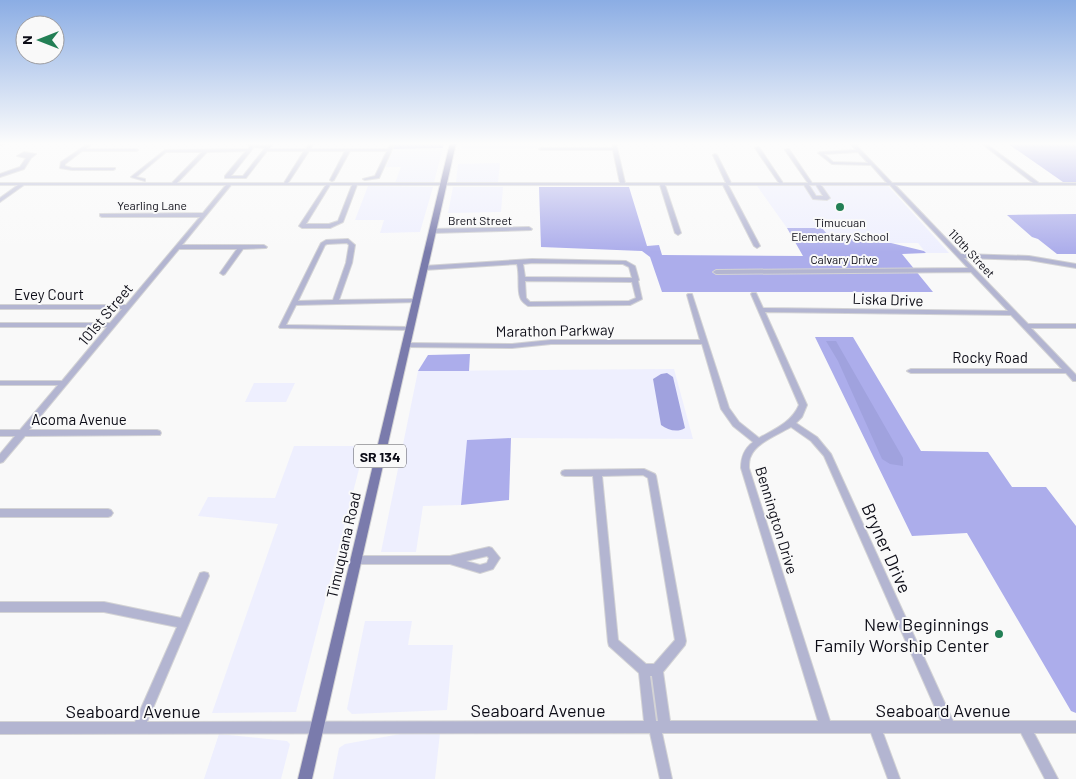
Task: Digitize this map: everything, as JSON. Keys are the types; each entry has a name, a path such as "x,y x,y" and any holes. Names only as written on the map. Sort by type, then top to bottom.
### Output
{"main road":[{"name":"Timuquana Road","path":"306,779 444,179"}],"street":[{"path":"135,179 230,184 372,179"},
{"path":"0,184 175,182 178,179"},
{"path":"331,179 302,226 330,226 340,222 355,184"},
{"path":"623,179 624,184"},
{"path":"725,179 757,246"},
{"path":"779,179 782,184"},
{"path":"805,179 815,198 828,198 817,184"},
{"name":"110th Street","path":"887,179 1076,379"},
{"path":"1032,179 1038,184"},
{"path":"330,182 355,184 1076,184"},
{"path":"0,200 23,184"},
{"name":"101st Street","path":"0,460 230,184"},
{"path":"662,184 678,233"},
{"name":"Yearling Lane","path":"102,216 203,215"},
{"name":"Brent Street","path":"432,230 529,229"},
{"path":"335,303 351,258 352,245 344,241 323,244 282,327 410,329"},
{"path":"177,247 264,248"},
{"path":"224,273 241,248"},
{"path":"960,256 1029,258 1076,266"},
{"path":"424,268 492,266 520,263 624,262 632,266 639,300 633,302 528,304 522,298 520,263"},
{"name":"Calvary Drive","path":"716,272 973,270"},
{"path":"522,279 636,280"},
{"path":"754,294 801,397 802,412 791,423"},
{"path":"690,295 729,416 759,442"},
{"path":"294,303 416,301"},
{"name":"Evey Court","path":"0,307 127,307"},
{"name":"Liska Drive","path":"762,310 1013,313"},
{"path":"0,325 113,324"},
{"path":"1026,326 1076,326"},
{"name":"Marathon Parkway","path":"405,345 512,346 551,342 704,342"},
{"name":"Rocky Road","path":"911,371 1068,371"},
{"path":"0,383 64,383"},
{"name":"Bennington Drive","path":"791,423 759,442 745,454 745,468 826,727"},
{"name":"Bryner Drive","path":"791,423 814,439 827,454 950,727"},
{"name":"Acoma Avenue","path":"0,433 157,433"},
{"path":"566,473 644,472 652,476 681,641 657,670 657,727"},
{"path":"597,473 613,642 644,670 666,779"},
{"path":"0,513 108,514"},
{"path":"356,560 450,560"},
{"path":"138,728 204,576"},
{"path":"0,607 104,606 183,623"},
{"path":"644,670 657,670"},
{"path":"1024,727 1052,779"},
{"name":"Seaboard Avenue","path":"0,728 1076,727"},
{"path":"875,728 894,779"}],"shaded area":[{"path":"396,179 435,179 434,182 395,183"},
{"path":"456,179 498,179 498,182 456,182"},
{"path":"1059,179 1076,179 1076,182 1063,182"},
{"path":"368,186 433,187 420,232 380,233 384,220 355,220"},
{"name":"Timucuan Elementary School","path":"757,186 888,186 949,253 926,253 918,243 879,243 874,237 832,240 822,229 787,228"},
{"path":"453,187 503,187 501,212 448,213"},
{"path":"539,187 629,187 647,246 659,245 662,255 803,256 787,228 822,228 832,240 874,237 879,243 891,243 924,251 926,253 902,254 933,292 662,292 650,257 642,251 541,247"},
{"path":"1076,214 1076,254 1057,254 1038,239 1032,237 1007,215"},
{"path":"815,337 853,337 921,451 988,452 1012,487 1046,487 1076,526 1076,713 1071,711 967,533 912,536"},
{"path":"826,341 836,341 903,458 903,466 890,464 882,459 838,361"},
{"path":"470,354 469,371 418,371 428,355"},
{"path":"674,369 693,439 511,438 468,440 461,505 423,506 416,552 381,552 418,371"},
{"path":"667,373 673,377 685,428 676,431 661,425 653,379"},
{"path":"254,383 295,383 286,402 245,402"},
{"path":"511,438 509,500 461,505 467,440"},
{"path":"294,446 365,446 296,712 212,713 278,524 198,516 208,497 275,498"},
{"path":"365,621 412,621 408,645 453,645 447,710 352,714 347,709"},
{"path":"406,733 440,733 435,779 333,779 339,748 345,744"},
{"path":"219,734 287,741 290,744 281,779 204,779"}],"place":[{"name":"Timucuan Elementary School","path":"840,207"},
{"name":"New Beginnings Family Worship Center","path":"999,634"}]}
